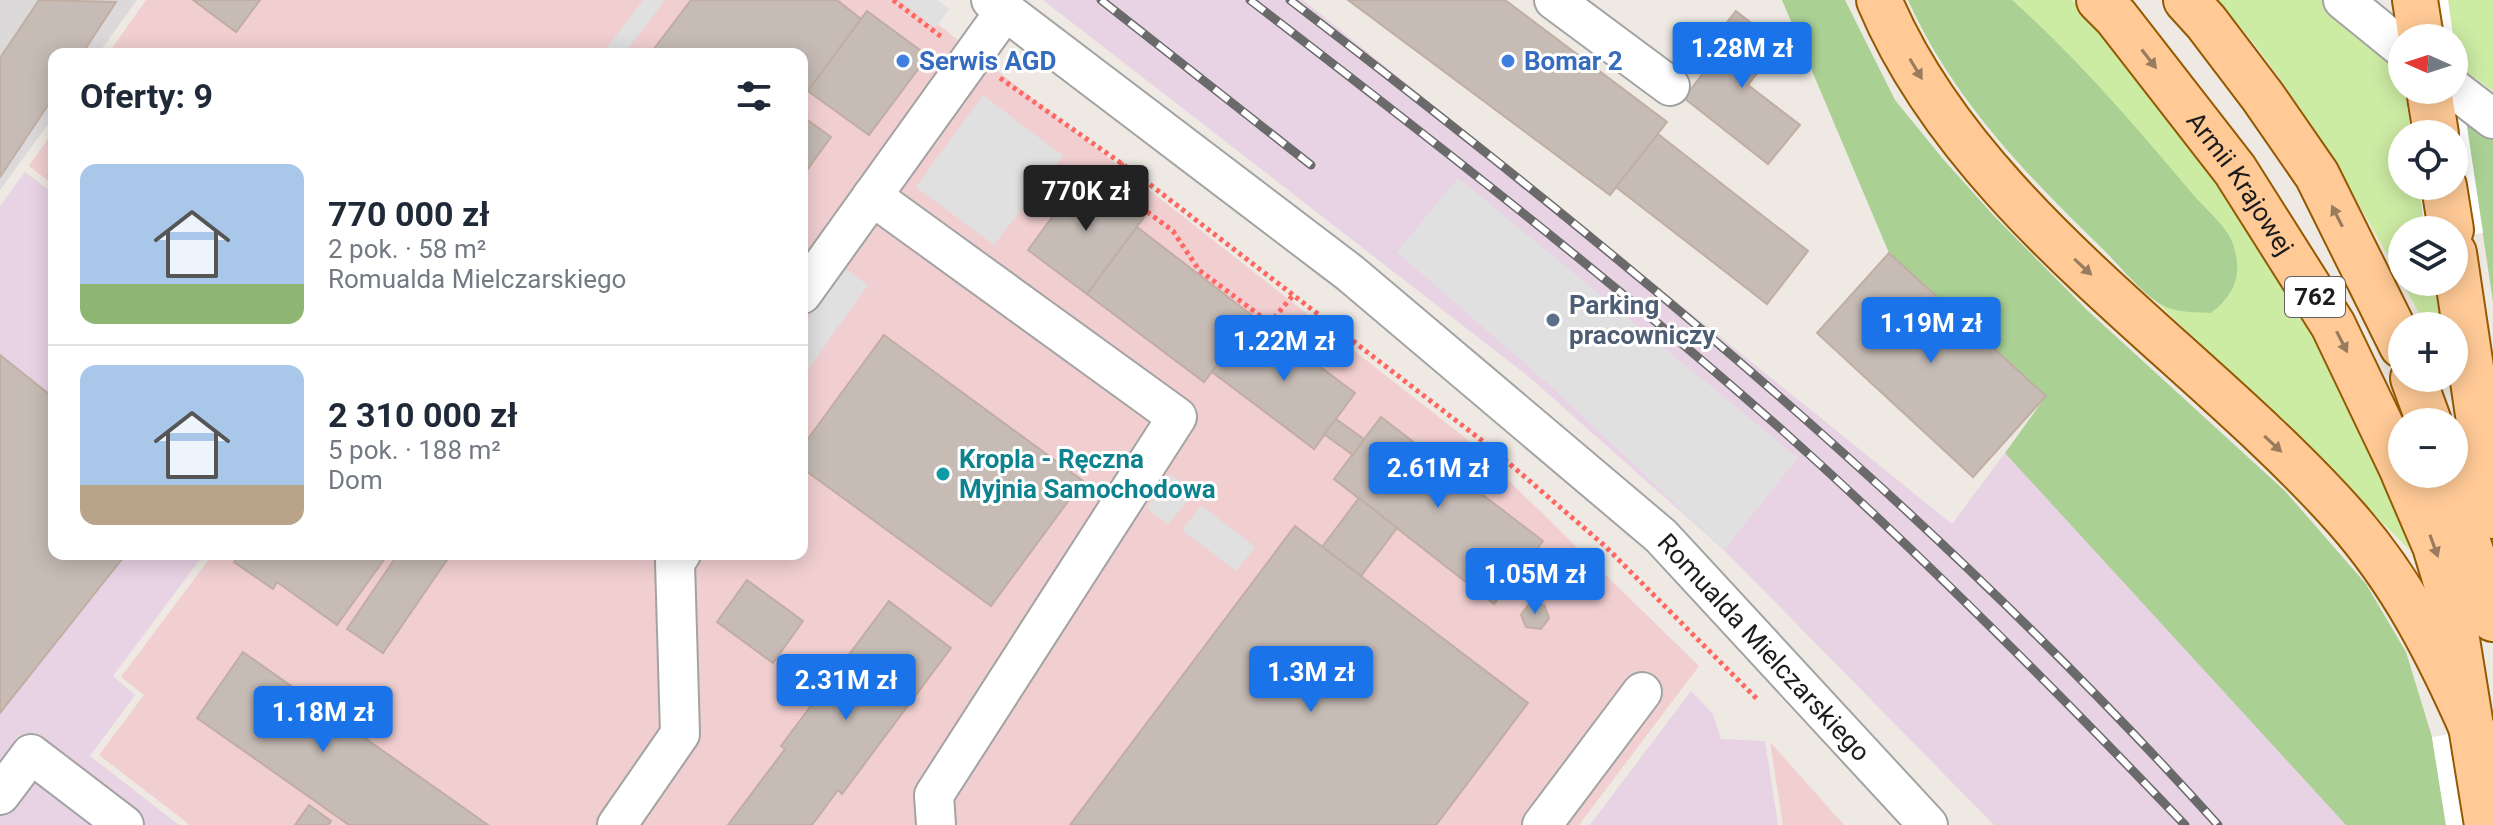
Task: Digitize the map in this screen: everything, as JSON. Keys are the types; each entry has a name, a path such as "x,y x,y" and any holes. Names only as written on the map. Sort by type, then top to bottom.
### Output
{"main road":[{"path":"1879,0 1901,45 1934,99 1976,156 2058,244 2278,449 2348,520 2376,555 2428,635 2473,731"},
{"name":"Armii Krajowej","path":"2099,0 2116,17 2235,170 2333,325 2388,440"},
{"name":"762","path":"2186,0 2263,97 2317,175 2388,318"},
{"path":"2415,0 2419,24"},
{"path":"2460,296 2493,516"},
{"name":"Armii Krajowej","path":"2410,488 2435,546 2450,596 2473,731"},
{"path":"2451,488 2493,619"},
{"name":"762","path":"2473,731 2487,825"}],"street":[{"path":"1554,0 1670,86"},
{"path":"2343,0 2388,37"},
{"path":"808,286 972,58 998,5"},
{"name":"Romualda Mielczarskiego","path":"998,5 1350,273 1661,536 1928,825"},
{"path":"2468,100 2493,119"},
{"path":"872,196 1177,417 934,795 936,825"},
{"path":"617,825 680,734 676,560"},
{"path":"1542,825 1642,692"},
{"path":"0,795 31,754 124,825"}],"path":[{"path":"893,0 1121,162 1489,446 1605,546 1769,712"},
{"path":"1121,162 1142,208 1173,231 1199,270 1269,324 1314,356 1336,327"},
{"path":"1269,324 1294,294"}],"shaded area":[{"path":"0,0 137,0 102,48 48,48 48,124 0,190"},
{"path":"146,0 907,0 1463,436 1699,666 1579,825 190,825 99,755 144,695 121,677 209,560 808,560 808,48 112,48"},
{"path":"643,0 665,0 629,48 607,48"},
{"path":"899,0 937,0 949,9 935,28"},
{"path":"1043,0 1303,0 1952,524 2005,453 2178,628 2351,825 1994,825 1724,550 1528,376"},
{"path":"983,95 1063,156 994,245 916,187"},
{"path":"48,139 48,180 29,166"},
{"path":"25,172 48,189 48,560 200,560 113,676 135,695 90,756 179,825 0,825 0,206"},
{"name":"Parking pracowniczy","path":"1458,178 1798,458 1724,550 1553,388 1397,252"},
{"path":"844,268 868,285 808,370 808,319"},
{"path":"1170,474 1194,492 1168,525 1147,508"},
{"path":"1201,505 1255,547 1236,571 1182,530"},
{"path":"1691,691 1713,714 1721,739 1765,741 1778,825 1590,825"},
{"path":"1770,742 1844,825 1783,825"}],"green space":[{"path":"1782,0 1845,0 1895,100 1943,159 1994,216 2087,310 2285,491 2366,584 2406,652 2432,737 2446,825 2346,825 2005,453 2046,396 1889,253"},
{"path":"1908,0 2072,0 2118,49 2236,192 2375,447 2410,550 2053,199 1987,125 1957,86"},
{"path":"1908,0 2012,0 2084,70 2222,226 2233,244 2237,265 2235,283 2226,299 2211,313 2183,311 2157,302 2134,282 2044,191 1992,132 1946,69"},
{"path":"2217,0 2322,0 2388,60 2388,104 2407,104 2409,120 2388,120 2388,200 2421,200 2423,216 2388,216 2388,257 2331,157 2249,37"},
{"path":"2448,0 2493,0 2493,91 2468,73 2468,24 2452,24"},
{"path":"2465,115 2493,135 2493,302 2468,120"},
{"path":"2409,296 2437,296 2440,312 2418,312"}],"pier":[{"path":"2392,0 2448,0 2451,24 2395,24"},
{"path":"2407,104 2464,104 2466,120 2409,120"},
{"path":"2468,134 2483,233 2468,236 2468,216 2423,216 2421,200 2468,200"},
{"path":"2491,728 2493,825 2446,825 2432,737"}],"building":[{"path":"39,0 116,2 86,48 48,48 48,105 0,177 0,58"},
{"path":"193,0 260,0 236,32"},
{"path":"691,0 837,0 861,19 808,91 808,48 655,48"},
{"name":"Bomar 2","path":"1348,0 1505,0 1667,122 1610,195"},
{"path":"867,11 928,56 869,135 808,91"},
{"path":"1736,11 1779,45 1748,85 1800,125 1768,164 1684,98 1715,58 1705,50"},
{"path":"808,120 831,137 808,169"},
{"path":"1658,134 1808,251 1767,304 1616,187"},
{"path":"1086,171 1145,216 1087,294 1028,250"},
{"path":"1137,227 1254,317 1204,382 1087,294"},
{"path":"1889,253 2046,396 1973,477 1817,333"},
{"path":"1254,317 1355,393 1314,449 1212,372"},
{"name":"Kropla - Ręczna Myjnia Samochodowa","path":"884,335 1083,481 991,606 808,472 808,439"},
{"path":"0,355 48,393 48,560 121,560 0,713"},
{"path":"1381,417 1543,541 1494,604 1334,479"},
{"path":"1336,419 1364,439 1353,455 1324,434"},
{"path":"1359,498 1397,528 1361,576 1322,547"},
{"path":"1295,526 1528,703 1436,825 1070,825"},
{"path":"384,560 337,625 277,582 273,589 234,562"},
{"path":"394,560 447,560 383,653 347,629"},
{"path":"747,580 803,621 773,663 717,622"},
{"path":"889,601 951,648 842,794 838,790 812,825 728,825 785,749 781,746"},
{"path":"1529,604 1544,605 1549,618 1541,629 1526,627 1521,615"},
{"path":"243,652 488,825 349,825 197,718"},
{"path":"309,805 331,821 328,825 295,825"}],"railway":[{"path":"1101,0 1311,165"},
{"path":"1250,0 1586,264 1782,430 1988,624 2185,825"},
{"path":"1290,0 1534,191 1773,391 2002,601 2112,711 2218,825"}],"place":[{"name":"Serwis AGD","path":"903,61"},
{"name":"Bomar 2","path":"1508,61"},
{"name":"Parking pracowniczy","path":"1553,320"},
{"name":"Kropla - Ręczna Myjnia Samochodowa","path":"943,474"}]}
